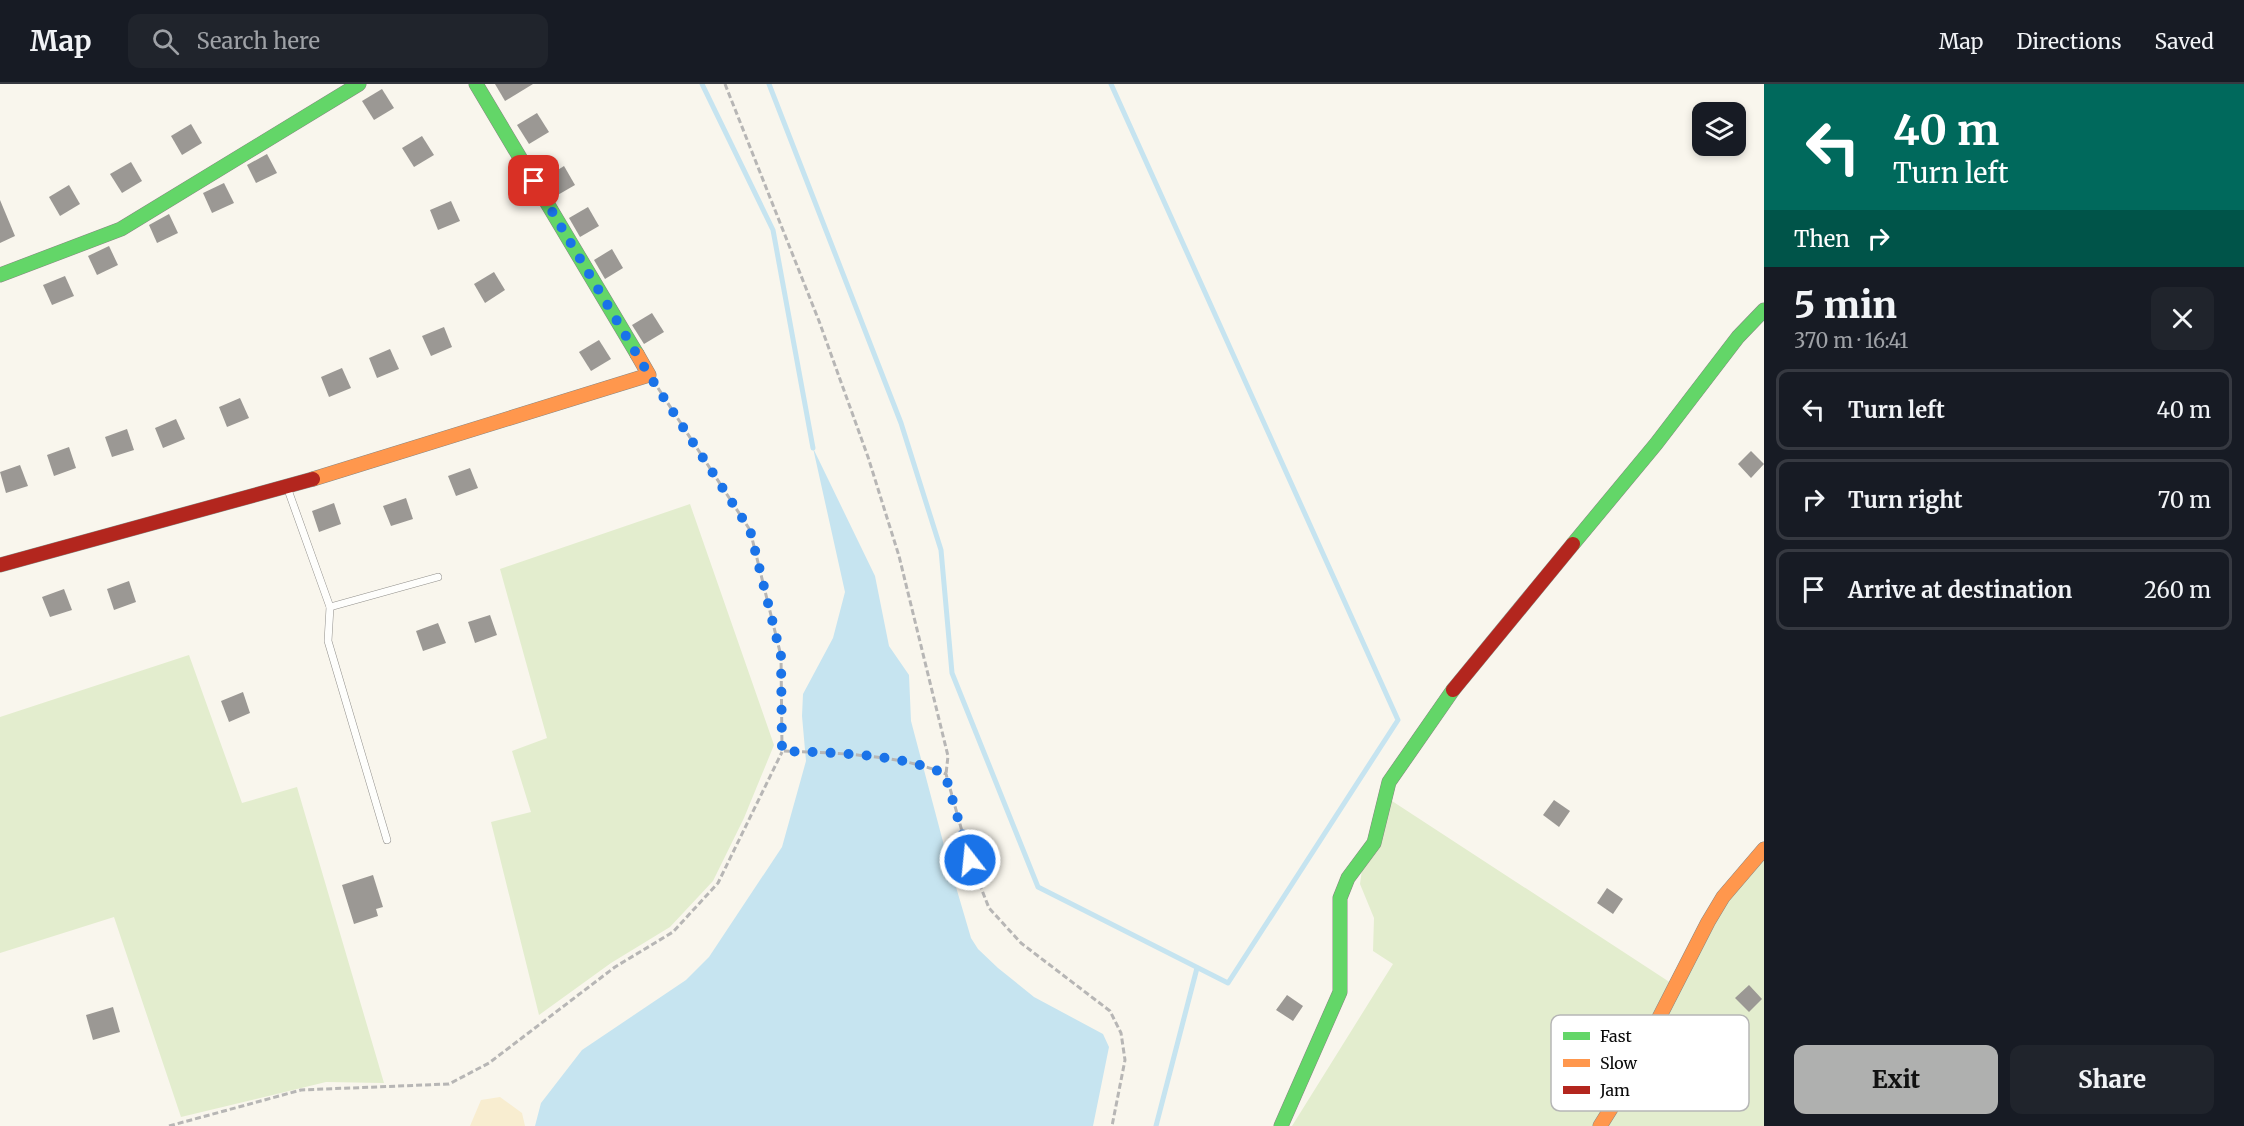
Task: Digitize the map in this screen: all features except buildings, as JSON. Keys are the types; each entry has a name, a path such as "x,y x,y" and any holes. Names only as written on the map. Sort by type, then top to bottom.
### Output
{"street":[{"path":"0,275 121,229 360,84"},
{"path":"0,565 287,487 649,375 476,84"},
{"path":"1281,1126 1340,992 1340,898 1348,878 1374,843 1389,782 1460,680 1656,444 1738,337 1764,310"},
{"path":"1660,1015 1723,897 1764,849"},
{"path":"1600,1126 1609,1111"}],"lane":[{"path":"287,487 330,607 328,641 387,840"},
{"path":"330,607 438,578"}],"path":[{"path":"725,84 815,311 868,457 899,556 948,756 945,774 970,860 989,908 1021,943 1110,1011 1121,1033 1125,1060 1112,1126"},
{"path":"169,1126 301,1090 449,1084 489,1063 615,967 673,932 718,883 782,751 781,656 750,530 649,375"},
{"path":"782,751 843,754 927,766 945,774"}],"green space":[{"path":"690,504 774,745 744,818 713,881 670,927 611,963 539,1015 491,822 531,812 512,751 547,738 500,569"},
{"path":"189,655 242,803 297,787 384,1083 326,1082 181,1117 114,917 0,953 0,717"},
{"path":"1392,801 1671,983 1654,1015 1551,1015 1551,1111 1602,1111 1594,1126 1292,1126 1393,964 1373,951 1374,918 1360,884 1365,847"},
{"path":"1764,849 1764,1126 1600,1126 1608,1111 1749,1111 1749,1015 1659,1015 1708,922"}],"sand":[{"path":"500,1097 522,1113 525,1126 470,1126 481,1100"}],"water":[{"path":"813,448 875,576 889,646 909,675 911,721 971,938 978,949 998,968 1034,997 1103,1034 1109,1047 1093,1126 535,1126 541,1103 582,1050 686,980 709,957 782,847 806,761 802,716 803,694 833,638 845,592"}],"waterway":[{"path":"702,84 773,230 813,448"},
{"path":"769,84 901,423 941,550 952,673 1038,887 1228,983 1398,720 1111,84"},
{"path":"1156,1126 1197,968"}],"traffic: fast":[{"path":"0,275 121,229 359,84"},
{"path":"476,84 637,354"},
{"path":"1573,544 1656,444 1738,337 1764,310"},
{"path":"1281,1126 1340,992 1340,898 1348,878 1374,843 1389,782 1453,690"}],"traffic: slow":[{"path":"313,479 649,375 637,354"},
{"path":"1660,1015 1723,897 1764,849"},
{"path":"1600,1126 1609,1111"}],"traffic: jam":[{"path":"0,565 313,479"},
{"path":"1453,690 1573,544"}],"route":[{"path":"534,181 649,375 750,530 781,656 782,751 832,753 927,766 945,774 970,860"}]}
